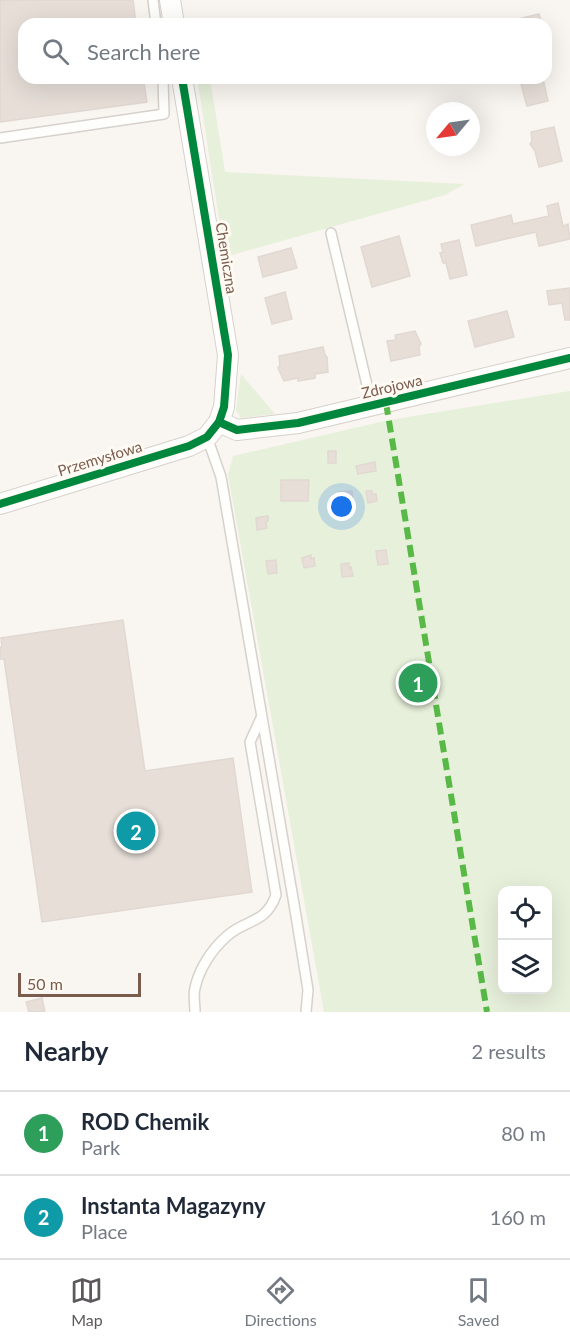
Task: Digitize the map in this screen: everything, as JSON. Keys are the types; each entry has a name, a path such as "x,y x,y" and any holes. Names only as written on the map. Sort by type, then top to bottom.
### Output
{"street":[{"path":"170,0 173,18"},
{"name":"Chemiczna","path":"183,84 228,355 224,407 213,430"},
{"name":"Zdrojowa","path":"213,430 237,430 298,423 570,358"},
{"name":"Przemysłowa","path":"0,504 189,446 213,430"}],"lane":[{"path":"153,0 155,18"},
{"path":"163,84 164,114"},
{"path":"0,138 187,111"},
{"path":"331,233 372,406"},
{"path":"213,430 308,990 306,1012"},
{"path":"195,1012 194,989 207,959 227,935 261,917 271,907 276,895 250,742 261,718"}],"green space":[{"path":"198,84 211,84 225,172 464,184 445,195 225,257"},
{"path":"241,374 275,414 241,418 236,410"},
{"path":"570,391 570,1012 324,1012 228,475 233,456 389,420"}],"building":[{"path":"0,0 133,0 135,18 18,18 18,84 144,84 147,102 0,122"},
{"path":"539,14 540,18 522,18"},
{"path":"521,84 544,84 548,101 527,106"},
{"path":"554,127 562,161 539,167 535,151 530,144 531,132"},
{"path":"558,203 563,226 568,224 570,239 539,246 536,232 476,246 471,225 511,215 513,224 549,216 547,206"},
{"path":"399,236 410,276 372,287 361,247"},
{"path":"459,240 467,275 450,279 446,263 443,263 440,253 443,252 441,244"},
{"path":"291,248 297,268 263,277 258,257"},
{"path":"570,288 570,320 565,320 562,303 549,305 547,291"},
{"path":"285,292 292,319 272,324 265,298"},
{"path":"507,311 514,337 475,347 468,321"},
{"path":"415,331 421,344 420,355 391,361 387,341 396,340 395,335"},
{"path":"323,347 327,357 328,372 315,374 315,378 284,381 278,368 279,356"},
{"path":"328,451 336,451 336,463 328,463"},
{"path":"375,462 376,471 358,474 356,466"},
{"path":"281,480 309,480 308,501 281,501"},
{"path":"352,491 353,502 339,504 338,492"},
{"path":"366,491 376,494 377,501 368,503"},
{"path":"268,516 267,528 257,530 256,518"},
{"path":"386,550 388,564 378,565 376,551"},
{"path":"311,555 315,566 304,568 302,558"},
{"path":"276,560 277,573 268,574 266,561"},
{"path":"349,563 353,576 342,577 341,564"},
{"path":"123,620 145,771 233,758 252,892 42,922 4,659 0,659 1,638"},
{"path":"42,998 45,1012 29,1012 26,1002"}],"marked path":[{"path":"386,403 487,1012"}],"cycle path":[{"path":"0,504 189,446 207,437 219,422 224,407 228,355 183,84"},
{"path":"219,422 237,430 298,423 570,358"}],"place":[{"name":"ROD Chemik","path":"418,683"},
{"name":"Instanta Magazyny","path":"136,831"}]}
